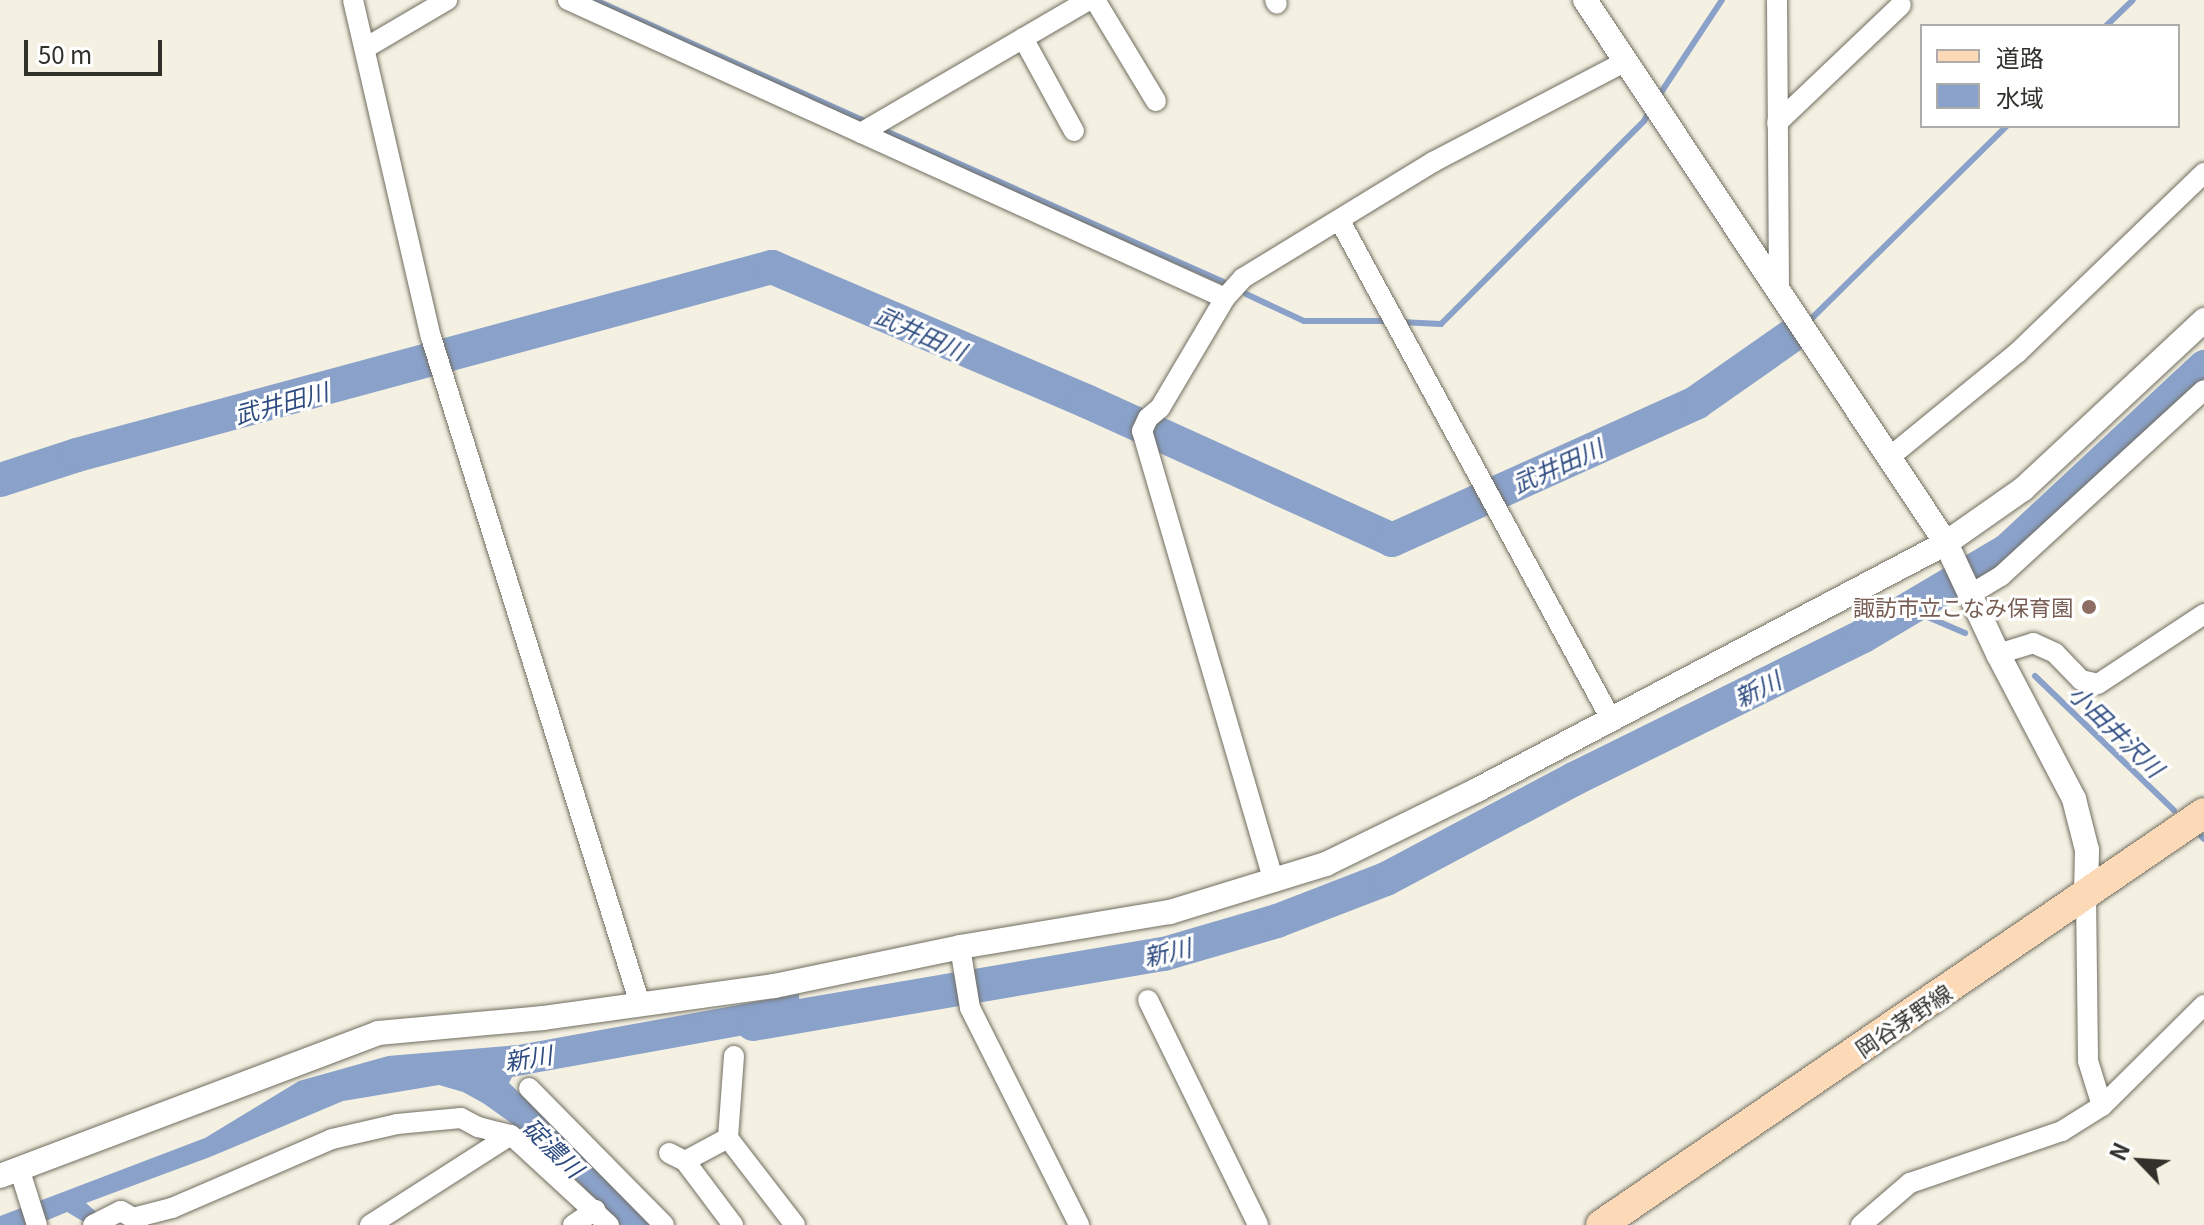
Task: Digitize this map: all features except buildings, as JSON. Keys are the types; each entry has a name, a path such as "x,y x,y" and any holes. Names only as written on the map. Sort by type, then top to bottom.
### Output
{"main road":[{"name":"岡谷茅野線","path":"1601,1225 2204,813"}],"street":[{"path":"353,0 367,47 431,337 640,1004"},
{"path":"367,47 447,0"},
{"path":"568,0 1225,298"},
{"path":"861,133 1092,0 1156,101"},
{"path":"1585,0 1946,543 1998,654 2074,799 2087,850 2088,1061 2102,1106"},
{"path":"1777,0 1779,292"},
{"path":"1777,123 1901,5"},
{"path":"1023,38 1074,131"},
{"path":"1274,882 1145,424 1160,408 1225,298 1243,278 1433,162 1626,61"},
{"path":"1891,456 2017,353 2204,173"},
{"path":"1340,221 1611,719"},
{"path":"37,1225 15,1177 378,1033 543,1018 960,959 1170,912 1274,882 1340,857 1477,790 1946,543 2023,489 2204,320"},
{"path":"1965,583 2012,566 2204,390"},
{"path":"1998,654 2033,643 2055,653 2081,680 2098,684 2204,614"},
{"path":"960,959 969,1003 993,1060 1079,1225"},
{"path":"1148,1000 1258,1225"},
{"path":"1861,1225 1910,1183 2062,1131 2102,1106 2204,1005"},
{"path":"734,1056 728,1138 795,1225"},
{"path":"529,1088 664,1225"},
{"path":"93,1225 121,1211 136,1221 332,1139 397,1124 461,1118 478,1127 511,1135 609,1225"},
{"path":"370,1225 511,1135"},
{"path":"728,1138 677,1157 733,1225"},
{"path":"573,1225 595,1210"}],"water":[{"name":"碇濃川","path":"799,994 800,1025 512,1077 509,1083 588,1158 650,1225 620,1225 543,1146 483,1103 463,1092 439,1085 343,1101 210,1157 86,1203 111,1225 89,1225 67,1212 36,1225 0,1225 0,1216 205,1138 299,1081 388,1056 518,1045"}],"waterway":[{"path":"595,0 862,120"},
{"path":"1658,97 1722,0"},
{"path":"2108,24 2133,0"},
{"path":"1400,322 1441,324 1644,121 1650,110"},
{"path":"1807,323 2005,128"},
{"path":"888,132 1223,282"},
{"name":"武井田川","path":"0,480 77,455 772,267 1086,401 1392,540 1697,402 1790,337"},
{"path":"1246,294 1304,321 1388,321"},
{"name":"新川","path":"753,1024 1164,954 1277,921 1386,879 1574,779 1863,636 2007,551 2204,367"},
{"name":"小田井沢川","path":"1909,609 1965,633"},
{"name":"小田井沢川","path":"2035,676 2174,810"},
{"name":"小田井沢川","path":"2201,836 2204,839"}],"place":[{"name":"諏訪市立こなみ保育園","path":"2089,607"}]}
